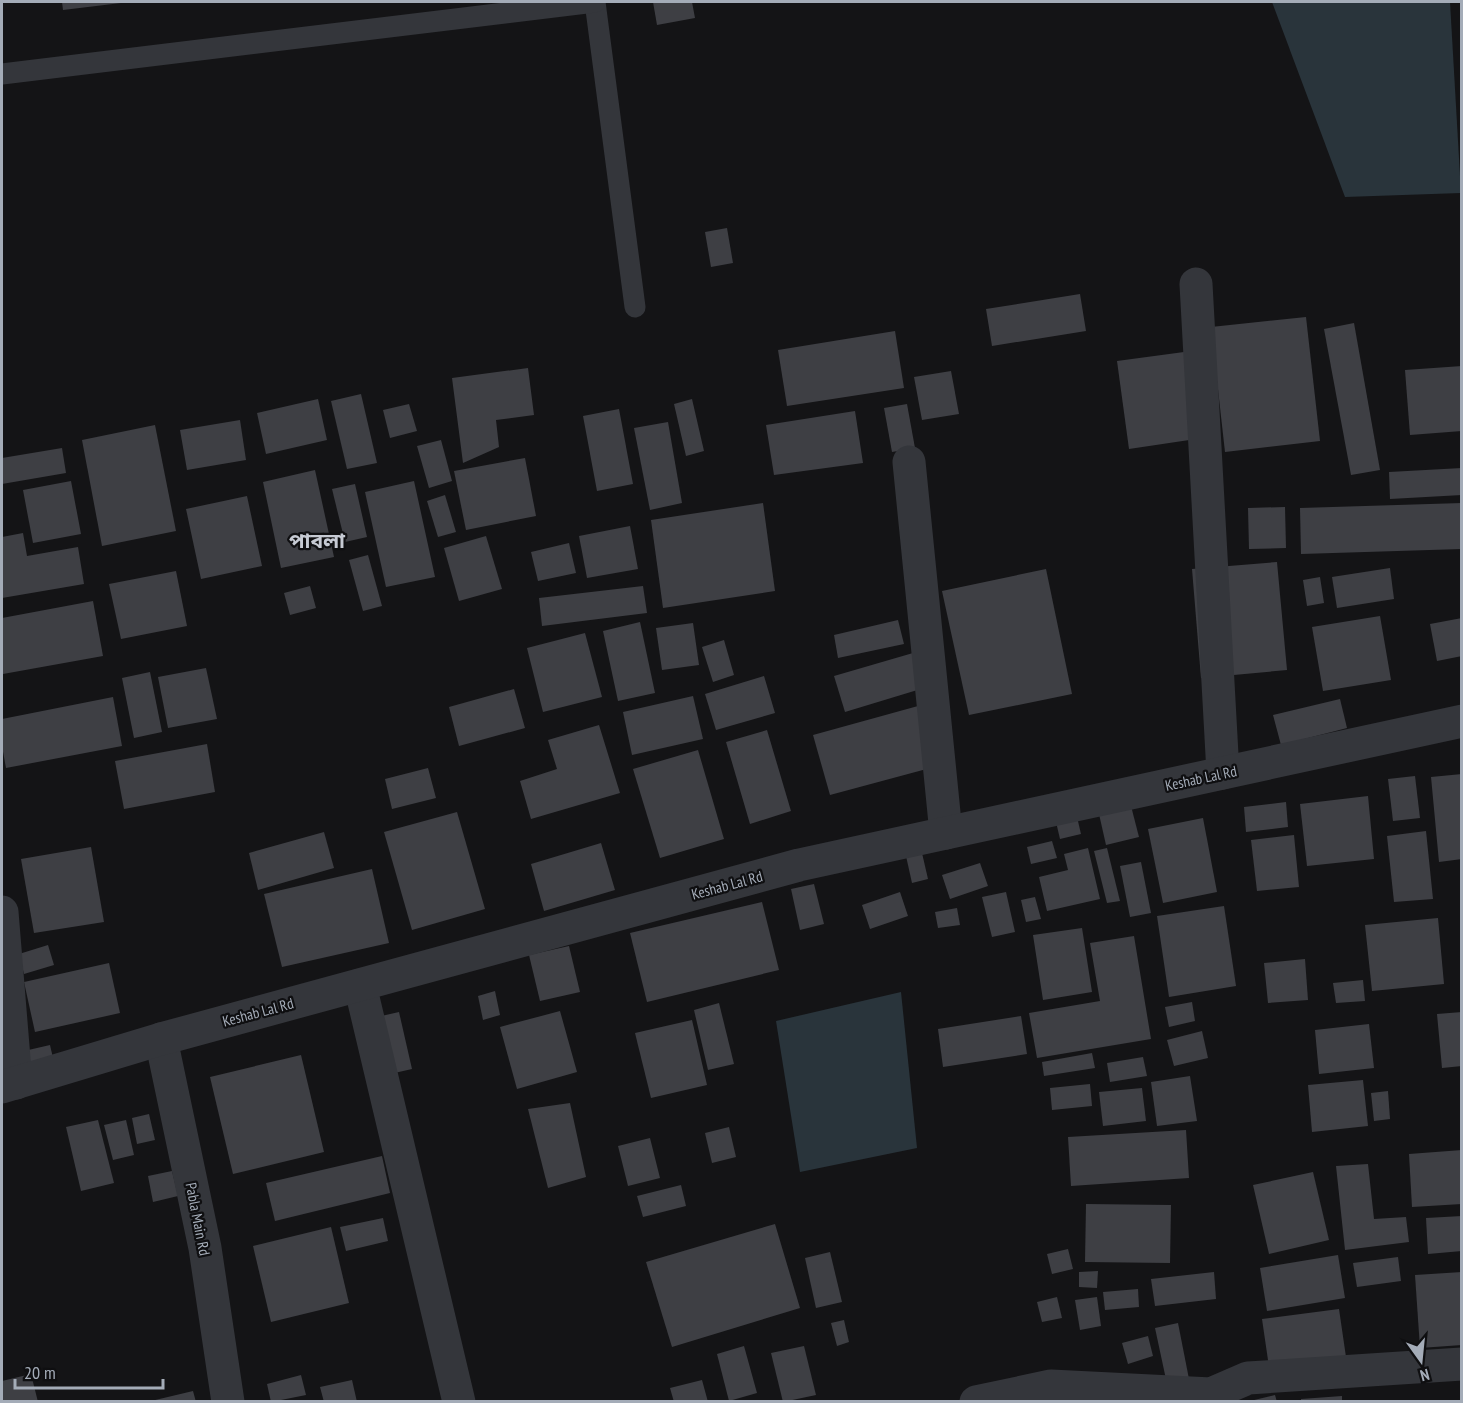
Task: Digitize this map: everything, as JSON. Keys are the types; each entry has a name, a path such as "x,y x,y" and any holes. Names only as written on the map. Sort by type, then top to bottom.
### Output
{"street":[{"path":"1196,284 1223,773"},
{"path":"909,462 946,833"},
{"name":"Keshab Lal Rd","path":"9,1085 160,1039 799,865 1461,721"},
{"path":"2,912 9,1085"},
{"path":"360,985 459,1401"},
{"name":"Pabla Main Rd","path":"160,1039 205,1248 228,1401"},
{"path":"976,1401 1051,1386 1211,1394 1248,1378 1461,1364"}],"lane":[{"path":"2,74 595,2 635,307"}],"shaded area":[{"path":"1272,2 1450,2 1461,193 1345,197"},
{"path":"901,992 917,1148 800,1172 776,1021"}],"building":[{"path":"62,2 121,2 121,3 63,10"},
{"path":"653,2 692,2 695,18 657,25"},
{"path":"727,228 733,263 711,267 705,232"},
{"path":"1080,294 1086,331 992,346 986,309"},
{"path":"1306,317 1320,441 1225,452 1211,327"},
{"path":"1354,323 1380,470 1351,475 1324,329"},
{"path":"895,331 904,388 787,406 778,350"},
{"path":"1184,352 1196,439 1129,449 1117,361"},
{"path":"1462,366 1462,431 1410,435 1405,370"},
{"path":"528,368 534,415 496,420 499,447 463,463 452,378"},
{"path":"951,371 959,414 922,420 914,377"},
{"path":"361,394 377,463 347,469 331,401"},
{"path":"318,399 327,440 266,454 257,413"},
{"path":"692,399 704,451 686,456 674,404"},
{"path":"409,404 417,431 390,438 383,410"},
{"path":"907,404 915,448 892,452 884,408"},
{"path":"619,409 633,484 597,491 583,416"},
{"path":"855,411 863,463 774,475 766,425"},
{"path":"240,420 246,460 187,470 180,430"},
{"path":"668,422 682,503 650,510 634,428"},
{"path":"155,425 176,531 102,546 82,440"},
{"path":"441,440 452,481 429,488 417,446"},
{"path":"62,448 66,473 2,484 2,458"},
{"path":"525,458 536,516 466,530 454,471"},
{"path":"1462,468 1462,495 1390,499 1389,472"},
{"path":"315,470 334,557 281,568 263,482"},
{"path":"71,481 81,534 33,543 23,490"},
{"path":"414,481 435,577 386,587 365,492"},
{"path":"355,484 367,537 345,542 332,489"},
{"path":"445,495 456,532 438,537 427,501"},
{"path":"247,496 262,566 201,579 186,509"},
{"path":"763,503 775,591 663,608 651,520"},
{"path":"1462,503 1462,549 1301,554 1300,508"},
{"path":"1285,507 1286,548 1249,549 1248,508"},
{"path":"630,526 638,569 587,578 579,536"},
{"path":"23,533 27,556 78,547 84,584 2,598 2,537"},
{"path":"486,536 502,589 459,601 444,548"},
{"path":"569,543 576,573 538,581 531,552"},
{"path":"368,555 382,606 363,611 349,560"},
{"path":"1277,562 1287,670 1201,678 1192,569"},
{"path":"1390,568 1394,599 1337,608 1332,577"},
{"path":"1046,569 1072,694 969,715 942,591"},
{"path":"176,571 187,626 121,639 109,584"},
{"path":"1320,577 1324,603 1307,606 1303,580"},
{"path":"310,586 316,608 290,615 284,593"},
{"path":"643,586 647,613 542,626 539,598"},
{"path":"93,601 103,656 3,674 2,618"},
{"path":"1380,616 1391,680 1323,691 1312,627"},
{"path":"1462,618 1462,656 1437,661 1430,624"},
{"path":"898,620 904,644 838,658 834,635"},
{"path":"640,622 655,693 618,701 603,631"},
{"path":"693,623 699,665 662,670 656,628"},
{"path":"585,633 602,697 543,712 527,648"},
{"path":"724,640 734,675 713,682 702,647"},
{"path":"913,653 924,688 845,712 834,676"},
{"path":"206,668 217,719 168,728 158,677"},
{"path":"150,672 162,732 134,738 122,678"},
{"path":"764,676 775,713 716,730 705,694"},
{"path":"514,689 525,728 459,746 449,707"},
{"path":"693,696 703,739 632,755 623,712"},
{"path":"113,697 122,746 6,768 2,746 2,719"},
{"path":"1340,699 1347,728 1281,745 1273,715"},
{"path":"918,706 934,767 830,795 813,735"},
{"path":"599,725 620,793 531,819 520,781 557,769 548,740"},
{"path":"767,730 791,811 750,824 726,742"},
{"path":"207,744 215,792 124,809 115,761"},
{"path":"698,750 724,839 660,858 633,769"},
{"path":"428,768 436,798 392,809 385,779"},
{"path":"1462,774 1462,859 1439,862 1431,777"},
{"path":"1415,776 1420,818 1393,821 1388,779"},
{"path":"1368,796 1374,859 1307,866 1300,804"},
{"path":"1286,802 1288,827 1246,832 1244,807"},
{"path":"1131,806 1139,837 1106,845 1099,814"},
{"path":"457,812 485,909 412,930 384,832"},
{"path":"1077,817 1081,834 1060,839 1056,822"},
{"path":"1203,818 1217,892 1163,903 1148,829"},
{"path":"1426,831 1433,899 1394,902 1387,836"},
{"path":"324,832 334,868 258,890 249,853"},
{"path":"1294,835 1299,887 1257,891 1251,840"},
{"path":"1052,841 1057,858 1031,864 1027,847"},
{"path":"601,843 615,890 544,911 531,864"},
{"path":"91,847 104,922 34,933 21,859"},
{"path":"1088,848 1100,899 1047,911 1039,877 1068,870 1064,854"},
{"path":"1107,848 1120,901 1107,903 1094,851"},
{"path":"922,853 928,879 912,883 906,856"},
{"path":"1141,862 1151,913 1130,917 1120,866"},
{"path":"980,863 988,886 950,899 942,875"},
{"path":"372,869 389,943 282,967 264,894"},
{"path":"814,884 824,924 800,930 791,889"},
{"path":"900,892 908,916 870,929 862,905"},
{"path":"1006,892 1015,932 992,937 982,897"},
{"path":"1035,897 1041,919 1026,922 1021,900"},
{"path":"762,902 779,970 647,1002 630,933"},
{"path":"1224,906 1236,986 1169,997 1157,916"},
{"path":"957,908 960,925 938,928 935,912"},
{"path":"1438,918 1444,984 1372,991 1365,925"},
{"path":"1082,928 1092,992 1043,1000 1033,935"},
{"path":"1134,936 1151,1039 1037,1058 1029,1013 1100,1001 1090,943"},
{"path":"48,945 54,965 24,974 19,954"},
{"path":"569,946 580,992 540,1001 529,955"},
{"path":"1305,959 1308,1000 1268,1003 1264,963"},
{"path":"109,963 120,1013 35,1032 24,982"},
{"path":"1363,980 1365,1001 1336,1003 1333,983"},
{"path":"495,991 500,1015 483,1020 478,996"},
{"path":"1192,1002 1195,1021 1169,1027 1165,1007"},
{"path":"719,1003 734,1064 708,1070 694,1010"},
{"path":"560,1011 577,1072 517,1089 500,1027"},
{"path":"399,1012 412,1069 390,1074 377,1017"},
{"path":"1462,1012 1462,1066 1442,1068 1437,1014"},
{"path":"1021,1016 1027,1054 943,1067 938,1029"},
{"path":"692,1020 707,1085 651,1098 635,1033"},
{"path":"1369,1024 1374,1068 1319,1074 1315,1030"},
{"path":"1202,1031 1208,1058 1174,1066 1167,1040"},
{"path":"50,1045 53,1058 27,1063 24,1051"},
{"path":"1092,1053 1095,1068 1044,1076 1042,1062"},
{"path":"301,1055 324,1152 233,1174 210,1077"},
{"path":"1143,1057 1147,1076 1110,1082 1107,1063"},
{"path":"1190,1076 1197,1121 1157,1126 1151,1082"},
{"path":"1363,1080 1368,1126 1312,1132 1308,1085"},
{"path":"1090,1084 1092,1106 1052,1110 1050,1088"},
{"path":"1142,1088 1146,1121 1103,1126 1099,1092"},
{"path":"1388,1091 1390,1119 1374,1121 1371,1093"},
{"path":"570,1103 586,1177 548,1188 528,1109"},
{"path":"149,1114 155,1140 137,1144 132,1118"},
{"path":"98,1120 114,1183 81,1191 66,1127"},
{"path":"126,1120 134,1155 113,1160 104,1125"},
{"path":"729,1127 736,1157 712,1163 705,1133"},
{"path":"1186,1130 1189,1178 1071,1186 1068,1137"},
{"path":"650,1138 660,1178 628,1186 618,1146"},
{"path":"1462,1150 1462,1204 1412,1207 1409,1154"},
{"path":"382,1156 390,1193 275,1221 266,1183"},
{"path":"1368,1164 1374,1219 1406,1217 1409,1242 1345,1250 1336,1166"},
{"path":"172,1171 178,1196 153,1202 148,1176"},
{"path":"1313,1172 1329,1240 1269,1254 1253,1185"},
{"path":"681,1185 686,1206 643,1217 637,1196"},
{"path":"1086,1204 1171,1205 1170,1263 1085,1262"},
{"path":"1462,1216 1462,1251 1428,1254 1426,1218"},
{"path":"383,1218 388,1241 346,1251 340,1227"},
{"path":"775,1224 800,1308 672,1347 646,1262"},
{"path":"331,1227 349,1303 271,1322 253,1246"},
{"path":"1068,1249 1073,1269 1052,1274 1047,1254"},
{"path":"830,1252 842,1302 816,1308 805,1258"},
{"path":"1338,1255 1345,1298 1267,1311 1260,1268"},
{"path":"1398,1257 1401,1281 1357,1287 1353,1263"},
{"path":"1098,1271 1097,1288 1079,1287 1079,1272"},
{"path":"1214,1272 1216,1299 1155,1306 1151,1279"},
{"path":"1462,1272 1462,1345 1420,1348 1415,1275"},
{"path":"1138,1289 1139,1307 1105,1310 1103,1292"},
{"path":"1057,1297 1062,1318 1042,1322 1037,1302"},
{"path":"1097,1297 1101,1326 1080,1330 1075,1300"},
{"path":"1339,1309 1346,1357 1269,1367 1262,1319"},
{"path":"844,1320 849,1342 837,1346 831,1323"},
{"path":"1178,1323 1189,1379 1167,1384 1155,1328"},
{"path":"1148,1336 1153,1356 1128,1364 1122,1343"},
{"path":"744,1346 757,1393 729,1401 717,1354"},
{"path":"804,1346 816,1395 783,1402 771,1353"},
{"path":"31,1374 38,1402 2,1402 2,1381"},
{"path":"301,1375 306,1395 271,1402 267,1384"},
{"path":"352,1380 357,1402 324,1402 320,1387"},
{"path":"702,1380 708,1402 674,1402 670,1388"},
{"path":"193,1391 196,1402 151,1402 151,1401"},
{"path":"1275,1395 1277,1402 1250,1401"},
{"path":"1342,1396 1342,1402 1301,1402 1301,1399"}],"district":[{"name":"পাবলা","path":"317,540"}]}
